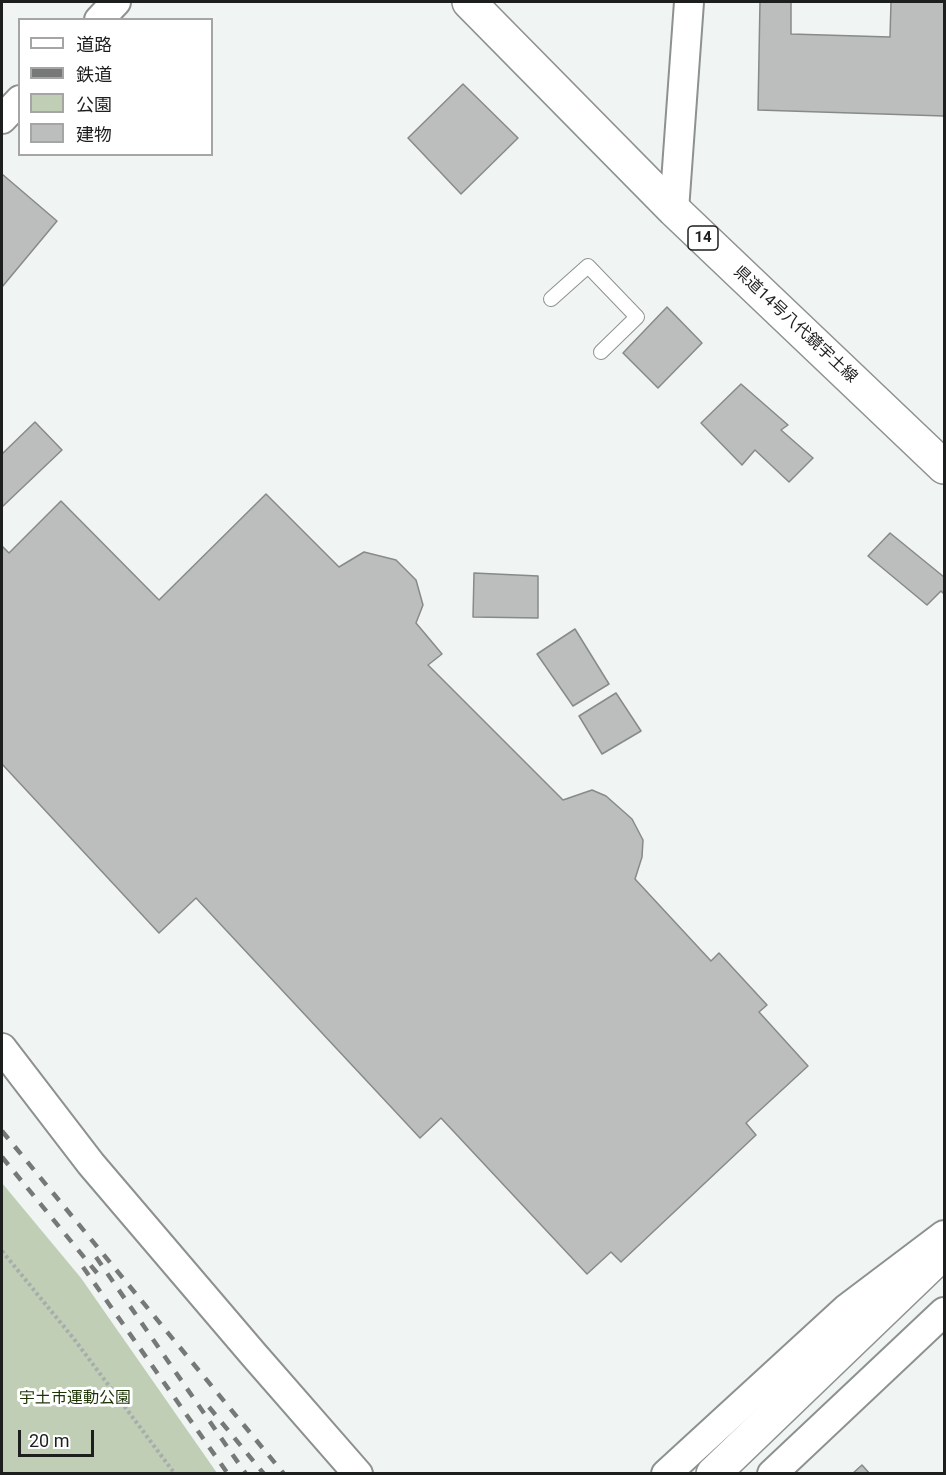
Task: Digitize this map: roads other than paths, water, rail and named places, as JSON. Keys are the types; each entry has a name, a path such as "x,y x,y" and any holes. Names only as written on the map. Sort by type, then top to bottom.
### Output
{"main road":[{"name":"県道14号八代鏡宇土線","path":"469,2 674,210 945,467"},
{"path":"713,1473 945,1252"}],"street":[{"path":"101,18 116,2"},
{"path":"674,210 690,2"},
{"path":"2,119 18,102"},
{"path":"2,1048 91,1164 358,1473"},
{"path":"666,1473 846,1309 945,1235"},
{"path":"772,1473 945,1312"}],"lane":[{"path":"551,299 588,266 636,317 601,352"}],"railway":[{"path":"2,1131 284,1474"},
{"path":"2,1157 97,1273"},
{"path":"96,1257 246,1474"},
{"path":"83,1267 228,1474"},
{"path":"209,1407 264,1474"}],"park label":[{"name":"宇土市運動公園","path":"75,1399"}]}
